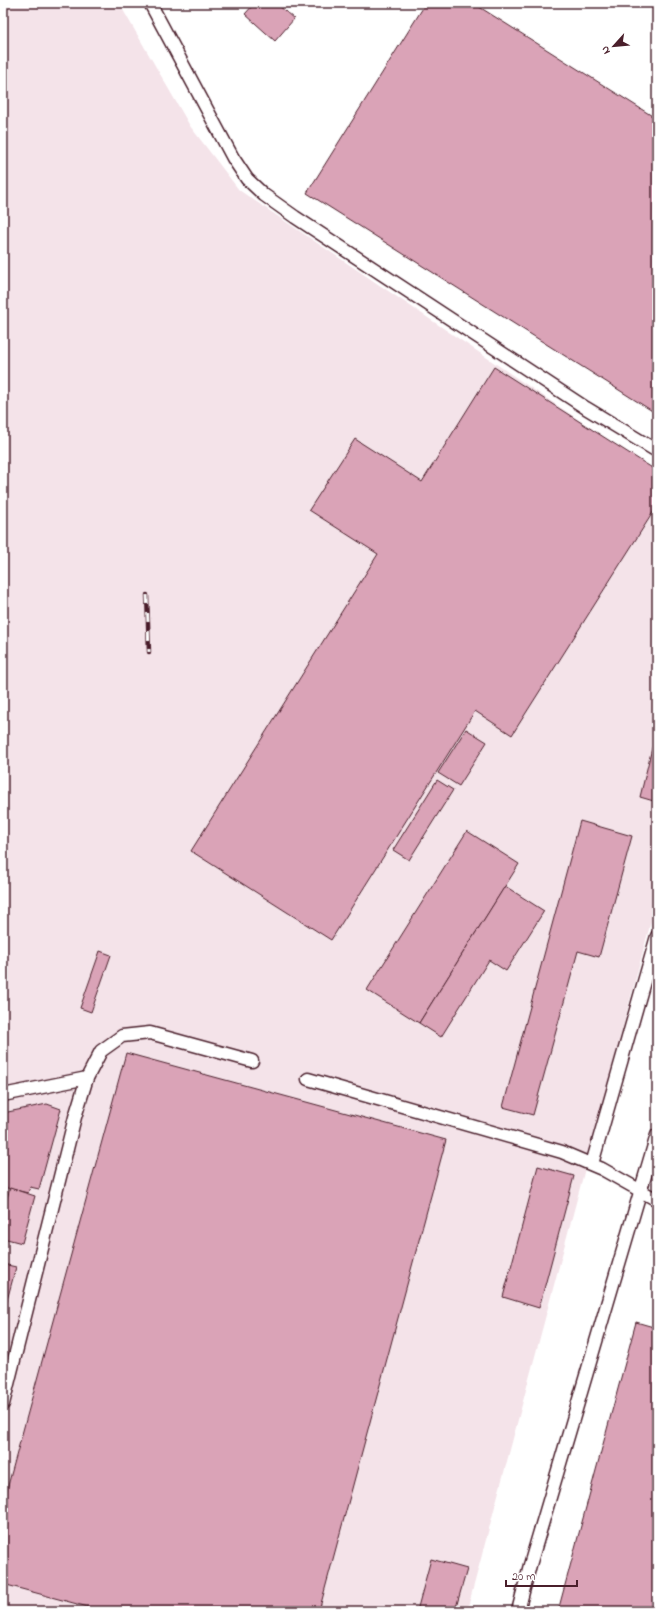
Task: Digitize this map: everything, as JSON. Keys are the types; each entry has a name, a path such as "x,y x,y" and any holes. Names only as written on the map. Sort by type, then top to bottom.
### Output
{"lane":[{"path":"150,3 233,158 247,179 264,195 391,281 586,408 657,451"},
{"path":"592,1164 657,936"},
{"path":"3,1404 73,1125 87,1078 101,1052 122,1036 150,1033 252,1061"},
{"path":"3,1095 87,1078"},
{"path":"308,1078 562,1152 592,1164 657,1200"},
{"path":"518,1611 532,1557 642,1191 657,1135"}],"shaded area":[{"path":"3,3 119,3 190,126 239,190 657,473 657,899 467,1611 3,1611"}],"building":[{"path":"255,3 276,3 294,19 275,41 245,14"},
{"path":"426,3 473,3 657,119 657,414 307,193"},
{"path":"494,367 657,471 657,506 512,735 475,711 331,940 191,851 378,554 309,510 355,439 422,482"},
{"path":"466,729 487,742 459,786 438,773"},
{"path":"654,740 657,741 657,802 640,797"},
{"path":"437,780 453,790 409,860 393,850"},
{"path":"580,821 632,836 599,957 578,951 533,1115 503,1107"},
{"path":"467,831 519,864 419,1023 367,990"},
{"path":"505,886 544,911 506,971 489,960 441,1037 419,1023"},
{"path":"100,951 111,955 91,1012 80,1008"},
{"path":"126,1053 446,1140 319,1611 103,1611 3,1584 3,1504"},
{"path":"47,1104 61,1109 39,1189 30,1187 28,1193 3,1187 3,1113"},
{"path":"538,1166 574,1176 539,1308 503,1297"},
{"path":"10,1188 35,1196 22,1243 3,1238 3,1212"},
{"path":"3,1264 16,1267 3,1315"},
{"path":"636,1322 657,1328 657,1611 558,1611"},
{"path":"431,1559 467,1569 455,1611 417,1611"}],"railway":[{"path":"147,595 149,652"}]}
